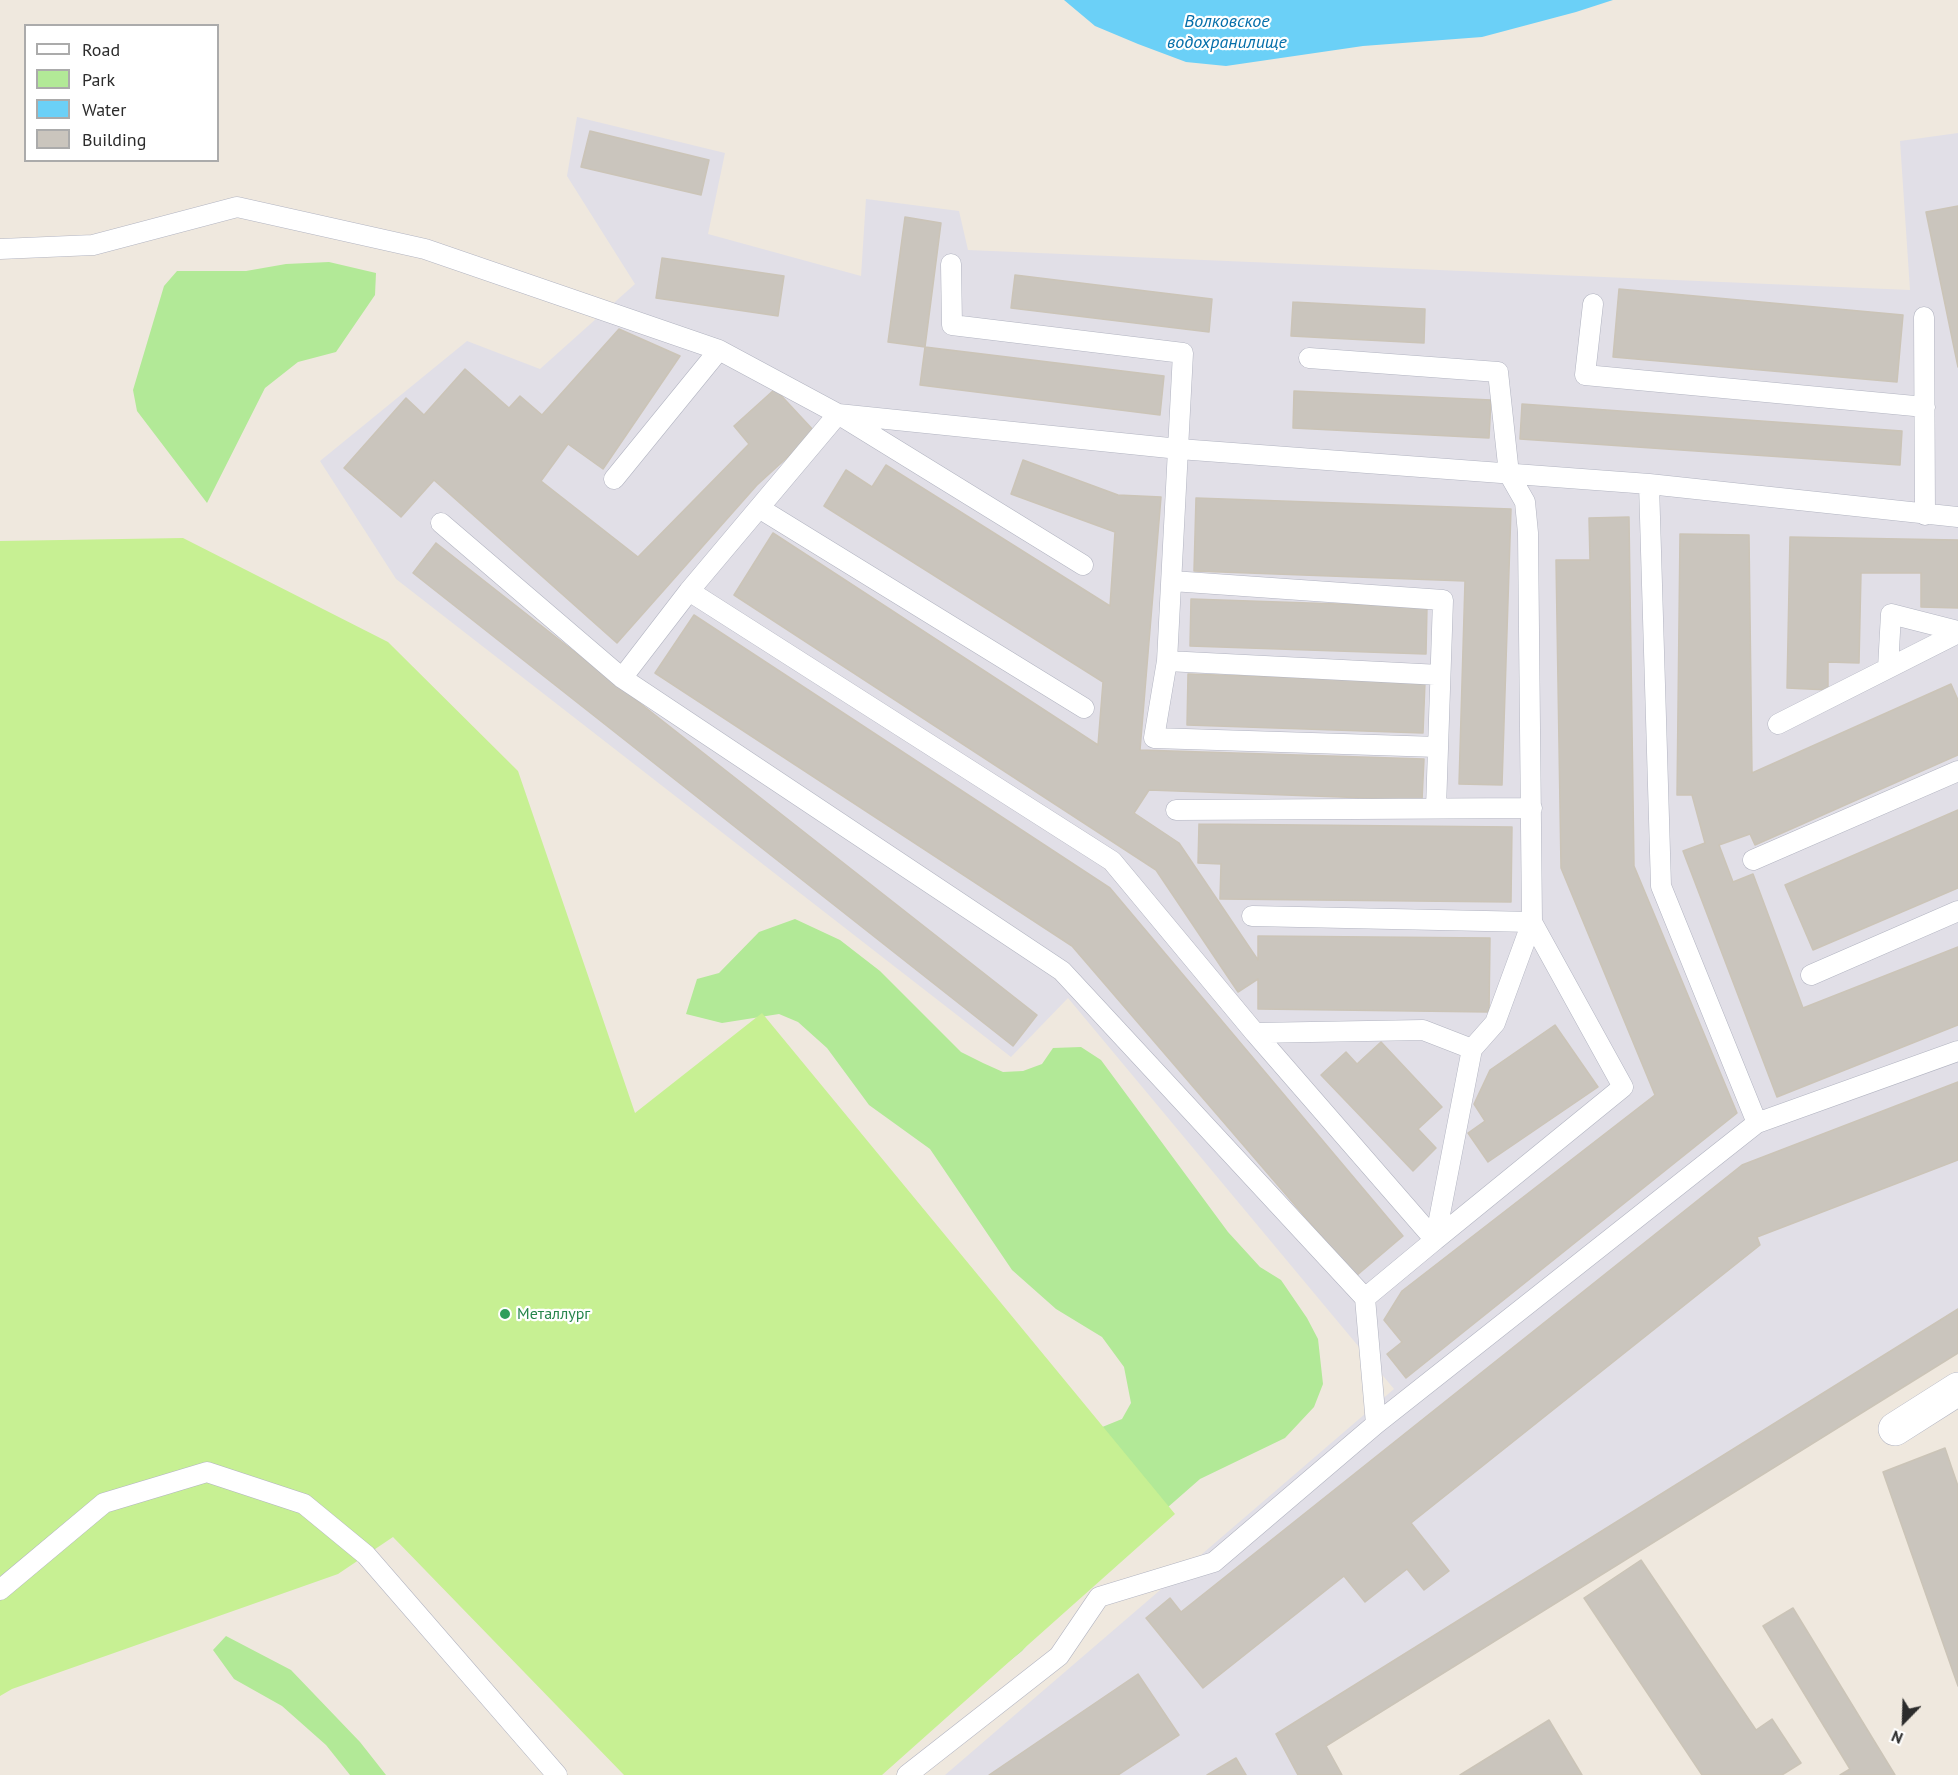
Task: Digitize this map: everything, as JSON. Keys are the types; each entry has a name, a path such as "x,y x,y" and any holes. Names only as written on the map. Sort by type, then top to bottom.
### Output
{"street":[{"path":"1896,1429 1958,1389"}],"lane":[{"path":"0,249 93,245 237,207 425,249 719,350 838,414 1083,565"},
{"path":"951,264 952,325 1183,353 1167,661 1154,738 1438,747"},
{"path":"1593,304 1585,375 1924,407"},
{"path":"1924,317 1925,515"},
{"path":"614,479 719,350"},
{"path":"1309,358 1498,372 1509,474 1525,502 1528,533 1532,922 1495,1023 1472,1049 1435,1240"},
{"path":"838,414 1179,449 1649,484 1958,517"},
{"path":"622,678 689,591 838,414"},
{"path":"1649,484 1661,886 1757,1123"},
{"path":"759,508 1084,708"},
{"path":"441,523 622,678 1062,971 1365,1298 1376,1424"},
{"path":"1172,581 1443,600 1436,808"},
{"path":"689,591 1112,861 1255,1033 1435,1240"},
{"path":"1888,668 1891,614 1958,632"},
{"path":"1778,724 1958,632"},
{"path":"1167,661 1440,675"},
{"path":"1753,860 1958,771"},
{"path":"1176,810 1532,808"},
{"path":"1811,975 1958,911"},
{"path":"1252,916 1532,922"},
{"path":"1365,1298 1623,1087 1532,922"},
{"path":"1255,1033 1423,1030 1472,1049"},
{"path":"907,1775 1059,1656 1100,1598 1214,1563 1376,1424 1757,1123 1958,1051"},
{"path":"0,1590 104,1503 207,1472 304,1504 366,1555 557,1775"}],"shaded area":[{"path":"577,117 725,153 708,234 861,276 866,199 959,211 968,250 1910,290 1900,141 1958,133 1958,1353 1327,1746 1342,1775 945,1775 1394,1389 1068,998 1011,1057 396,579 320,461 467,341 540,369 635,284 567,176"}],"green space":[{"path":"329,262 376,273 375,295 336,352 298,362 265,388 207,503 137,411 133,390 164,286 177,271 246,271 286,264"},
{"name":"Металлург","path":"183,538 388,642 518,771 635,1113 762,1013 1175,1514 882,1775 624,1775 393,1537 338,1574 12,1689 0,1696 0,541"},
{"path":"795,919 840,940 880,971 961,1052 983,1063 1003,1072 1023,1071 1042,1064 1053,1048 1081,1047 1101,1060 1228,1232 1260,1267 1281,1280 1307,1318 1318,1339 1323,1384 1314,1407 1285,1438 1200,1479 1078,1586 1022,1651 941,1716 1085,1434 1122,1419 1131,1403 1124,1367 1102,1337 1056,1309 1012,1270 930,1149 869,1105 827,1048 798,1022 779,1014 722,1023 686,1014 697,979 719,973 759,932"},
{"path":"226,1636 291,1670 360,1742 386,1775 350,1775 326,1745 282,1706 234,1679 213,1650"}],"water":[{"name":"Волковское водохранилище","path":"1064,0 1613,0 1482,37 1363,46 1226,66 1186,62 1138,44 1095,26"}],"building":[{"path":"590,131 709,160 701,195 581,167"},
{"path":"1958,206 1958,367 1926,212"},
{"path":"905,217 941,223 925,347 888,342"},
{"path":"662,258 784,276 778,316 656,298"},
{"path":"1015,275 1212,299 1209,332 1011,308"},
{"path":"1619,289 1903,315 1897,382 1613,357"},
{"path":"1293,302 1425,309 1424,343 1291,336"},
{"path":"619,329 680,356 603,469 568,444 541,481 638,557 749,444 734,426 775,389 815,432 757,485 617,643 434,480 401,517 344,468 406,398 424,415 465,369 509,408 520,396 542,415"},
{"path":"925,347 1164,376 1160,415 920,385"},
{"path":"1294,391 1491,400 1489,438 1293,428"},
{"path":"1522,404 1902,431 1900,465 1520,439"},
{"path":"1023,460 1118,495 1161,497 1140,750 1424,759 1422,800 1149,790 1134,813 1179,843 1258,960 1258,936 1490,938 1489,1012 1258,1009 1258,979 1238,992 1156,870 734,595 773,533 1098,745 1103,682 824,506 846,470 872,487 886,465 1110,606 1115,532 1011,494"},
{"path":"1196,498 1511,509 1502,785 1459,784 1465,581 1194,571"},
{"path":"1629,517 1634,866 1737,1113 1406,1378 1387,1354 1402,1342 1384,1320 1402,1291 1655,1095 1561,868 1556,560 1590,560 1589,518"},
{"path":"1680,534 1749,535 1752,773 1951,684 1958,700 1958,755 1755,845 1750,834 1719,845 1733,882 1753,874 1803,1008 1958,947 1958,1025 1777,1097 1683,851 1705,843 1692,795 1677,795"},
{"path":"1790,537 1958,540 1958,608 1921,607 1921,573 1861,573 1859,663 1828,662 1828,690 1787,688"},
{"path":"436,543 1037,1015 1013,1046 413,573"},
{"path":"1191,599 1427,607 1426,654 1190,646"},
{"path":"694,615 1110,888 1403,1236 1356,1276 1072,946 655,673"},
{"path":"1188,674 1425,682 1423,733 1187,725"},
{"path":"1958,810 1958,888 1813,950 1785,885"},
{"path":"1199,824 1512,827 1511,902 1220,899 1221,864 1198,863"},
{"path":"1555,1025 1598,1087 1488,1162 1468,1133 1485,1121 1474,1104 1490,1070"},
{"path":"1381,1042 1442,1107 1418,1129 1436,1148 1413,1171 1321,1075 1346,1052 1357,1064"},
{"path":"1958,1082 1958,1160 1757,1237 1760,1245 1411,1523 1449,1571 1424,1590 1407,1569 1365,1602 1344,1576 1203,1688 1146,1618 1170,1598 1181,1612 1742,1165"},
{"path":"1958,1309 1958,1353 1326,1746 1342,1775 1298,1775 1276,1734"},
{"path":"1945,1448 1958,1486 1958,1686 1883,1472"},
{"path":"1641,1560 1756,1730 1772,1719 1801,1763 1782,1775 1702,1775 1584,1598"},
{"path":"1793,1608 1895,1775 1840,1775 1850,1769 1763,1626"},
{"path":"1138,1674 1179,1735 1118,1775 989,1775"},
{"path":"1549,1720 1582,1775 1460,1775"},
{"path":"1236,1758 1246,1775 1207,1775"}],"place":[{"name":"Металлург","path":"505,1314"}]}
